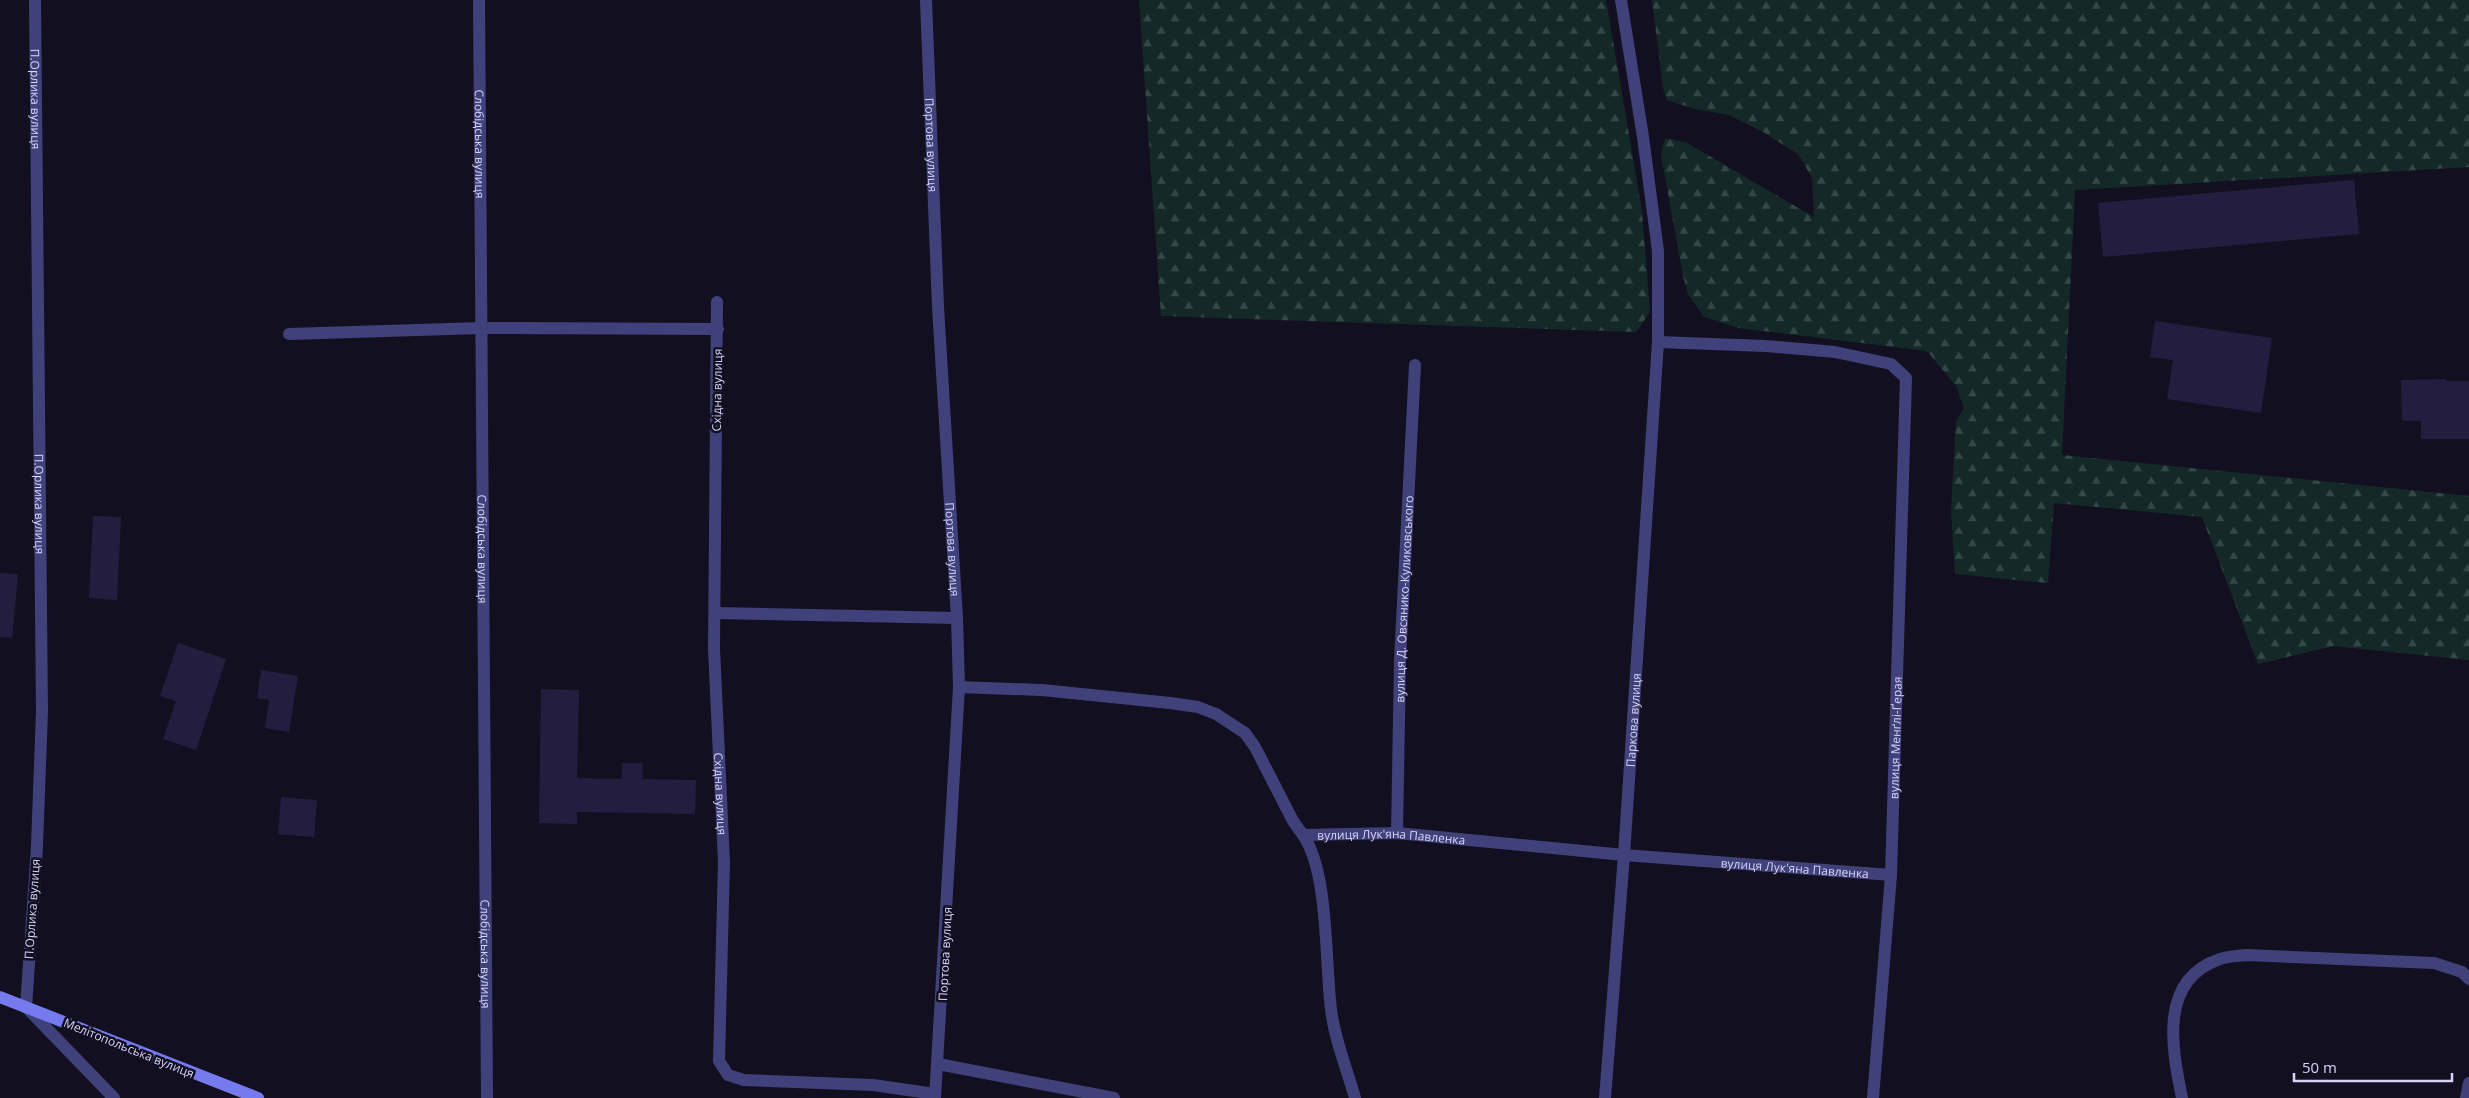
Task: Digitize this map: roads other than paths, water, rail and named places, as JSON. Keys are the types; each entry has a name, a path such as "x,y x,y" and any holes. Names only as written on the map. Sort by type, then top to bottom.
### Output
{"main road":[{"name":"Мелітопольська вулиця","path":"0,997 258,1098"}],"street":[{"name":"П.Орлика вулиця","path":"26,1007 42,711 35,0"},
{"name":"Слобідська вулиця","path":"479,0 486,1098"},
{"name":"Портова вулиця","path":"926,0 938,307 957,618 959,687 935,1096"},
{"name":"Паркова вулиця","path":"1605,1098 1624,855 1658,342 1658,251 1643,137 1621,0"},
{"name":"Східна вулиця","path":"718,302 716,613 714,649 724,862 719,1061 728,1075 744,1080 873,1085 935,1096"},
{"path":"289,334 481,328 718,329"},
{"name":"вулиця Менґлі-Ґерая","path":"1658,342 1766,346 1835,352 1890,364 1906,378 1891,875 1873,1098"},
{"name":"вулиця Д. Овсянико-Куликовського","path":"1397,833 1400,661 1415,365"},
{"path":"716,613 957,618"},
{"name":"вулиця Лук'яна Павленка","path":"959,687 1042,690 1170,703 1198,707 1216,714 1245,733 1255,747 1293,821 1303,835 1397,833 1624,855 1891,875"},
{"path":"1303,835 1314,858 1323,906 1331,1011 1355,1098"},
{"path":"2182,1098 2176,1069 2173,1021 2179,992 2186,981 2201,967 2221,958 2246,956 2434,963 2462,972 2469,979"},
{"path":"26,1007 114,1098"},
{"path":"938,1064 1114,1098"},
{"path":"2466,1098 2469,1083"}]}
